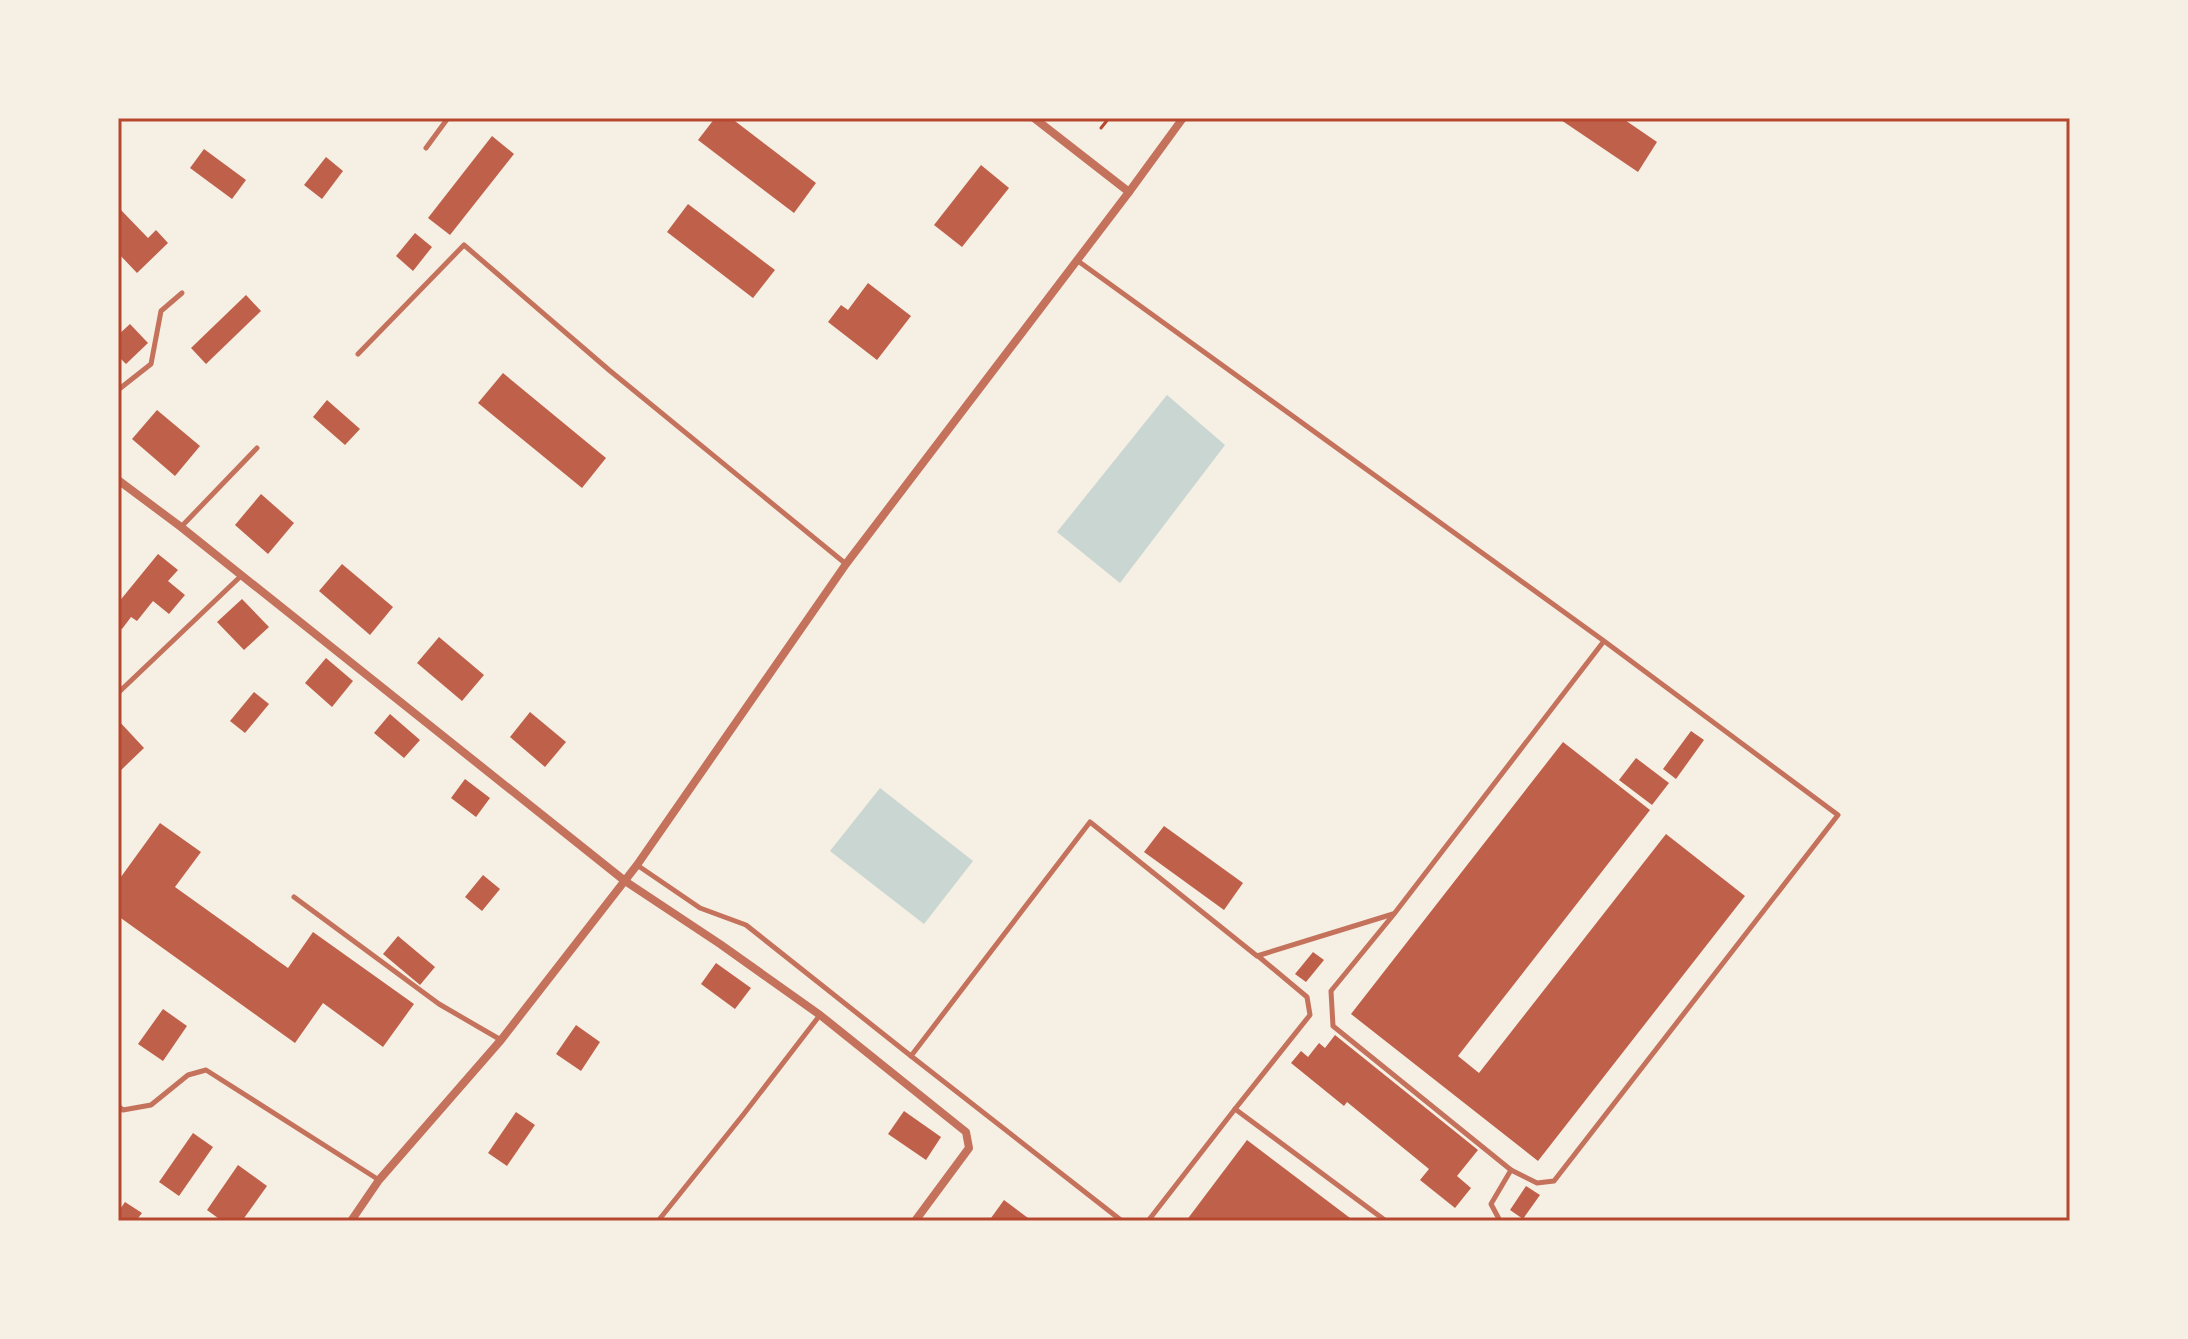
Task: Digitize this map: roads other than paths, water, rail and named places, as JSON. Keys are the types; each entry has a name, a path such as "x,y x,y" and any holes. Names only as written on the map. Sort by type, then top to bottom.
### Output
{"street":[{"path":"1034,118 1129,192"},
{"path":"351,1221 379,1180 501,1040 625,881 846,564 1183,118"},
{"path":"118,480 242,575 625,881 820,1015 966,1132 969,1148 915,1221"}],"lane":[{"path":"426,148 448,118"},
{"path":"358,354 464,245 621,380 846,564"},
{"path":"1077,260 1604,641 1838,815 1554,1181 1537,1183 1511,1170 1333,1026 1331,991 1604,641"},
{"path":"118,390 151,364 161,311 182,293"},
{"path":"181,527 257,448"},
{"path":"118,693 242,575"},
{"path":"911,1056 1090,822 1307,997 1310,1015 1148,1221"},
{"path":"637,865 700,908 746,925 1122,1221"},
{"path":"294,897 439,1004 501,1040"},
{"path":"1257,956 1394,914"},
{"path":"658,1221 820,1015"},
{"path":"118,1106 123,1110 151,1105 188,1075 206,1070 379,1180"},
{"path":"1235,1109 1386,1221"},
{"path":"1497,1221 1499,1219 1491,1204 1511,1170"}]}
